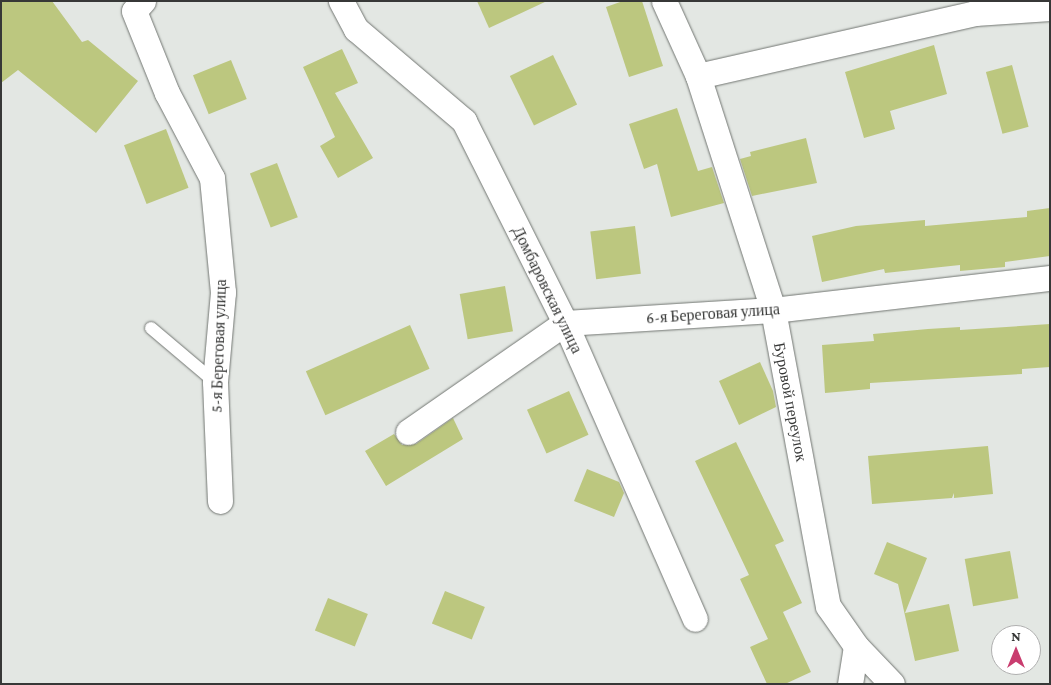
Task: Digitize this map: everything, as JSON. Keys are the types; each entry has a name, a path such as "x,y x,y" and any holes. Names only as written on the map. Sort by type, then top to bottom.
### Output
{"street":[{"name":"5-я Береговая улица","path":"142,1 134,11 168,94 212,178 223,292 215,382 220,501"},
{"name":"Домбаровская улица","path":"341,1 356,29 464,121 565,323 695,619"},
{"name":"Буровой переулок","path":"664,1 698,76 773,310 828,606 856,646 892,684"},
{"path":"698,76 977,7 1050,8"},
{"name":"6-я Береговая улица","path":"565,323 773,310 1050,278"},
{"path":"408,432 565,323"},
{"path":"850,684 856,646"}],"lane":[{"path":"151,328 215,382"}],"building":[{"path":"1,1 52,1 82,42 88,40 138,81 96,133 18,70 1,83"},
{"path":"477,1 547,1 489,28"},
{"path":"623,1 642,1 663,66 629,77 606,7"},
{"path":"934,45 947,94 890,111 895,129 864,138 845,72"},
{"path":"342,49 358,83 335,93 373,158 338,178 320,146 335,137 303,67"},
{"path":"553,55 577,104 534,125 510,76"},
{"path":"231,60 247,99 209,114 193,75"},
{"path":"1012,65 1029,127 1002,134 986,72"},
{"path":"677,108 698,171 712,167 724,203 671,217 657,164 644,169 629,124"},
{"path":"166,129 189,188 147,204 124,145"},
{"path":"806,138 817,183 752,196 740,159 751,156 750,152"},
{"path":"277,163 298,217 271,228 250,173"},
{"path":"1050,208 1050,256 1005,262 1005,267 960,271 960,265 885,273 884,269 822,282 812,236 856,226 925,220 925,226 1027,217 1027,211"},
{"path":"635,226 641,274 596,279 590,231"},
{"path":"505,286 513,331 468,339 460,294"},
{"path":"1050,324 1050,367 1022,369 1022,374 870,383 870,389 825,393 822,345 874,341 873,334 960,327 960,330"},
{"path":"410,325 430,369 325,415 306,371"},
{"path":"760,362 773,391 776,407 739,425 719,381"},
{"path":"569,391 589,435 547,454 527,410"},
{"path":"453,418 463,439 386,486 365,451 394,434 402,445 416,444"},
{"path":"736,442 784,541 775,545 802,603 783,612 811,672 785,684 767,684 750,647 768,639 740,579 749,575 695,461"},
{"path":"988,446 993,494 954,498 954,493 952,498 872,504 868,456"},
{"path":"587,469 619,482 624,493 614,517 574,501"},
{"path":"887,542 927,558 905,613 949,604 959,651 915,661 898,584 874,574"},
{"path":"1010,551 1018,598 973,606 965,559"},
{"path":"445,591 485,607 472,640 432,623"},
{"path":"328,598 368,614 355,647 315,630"}]}
